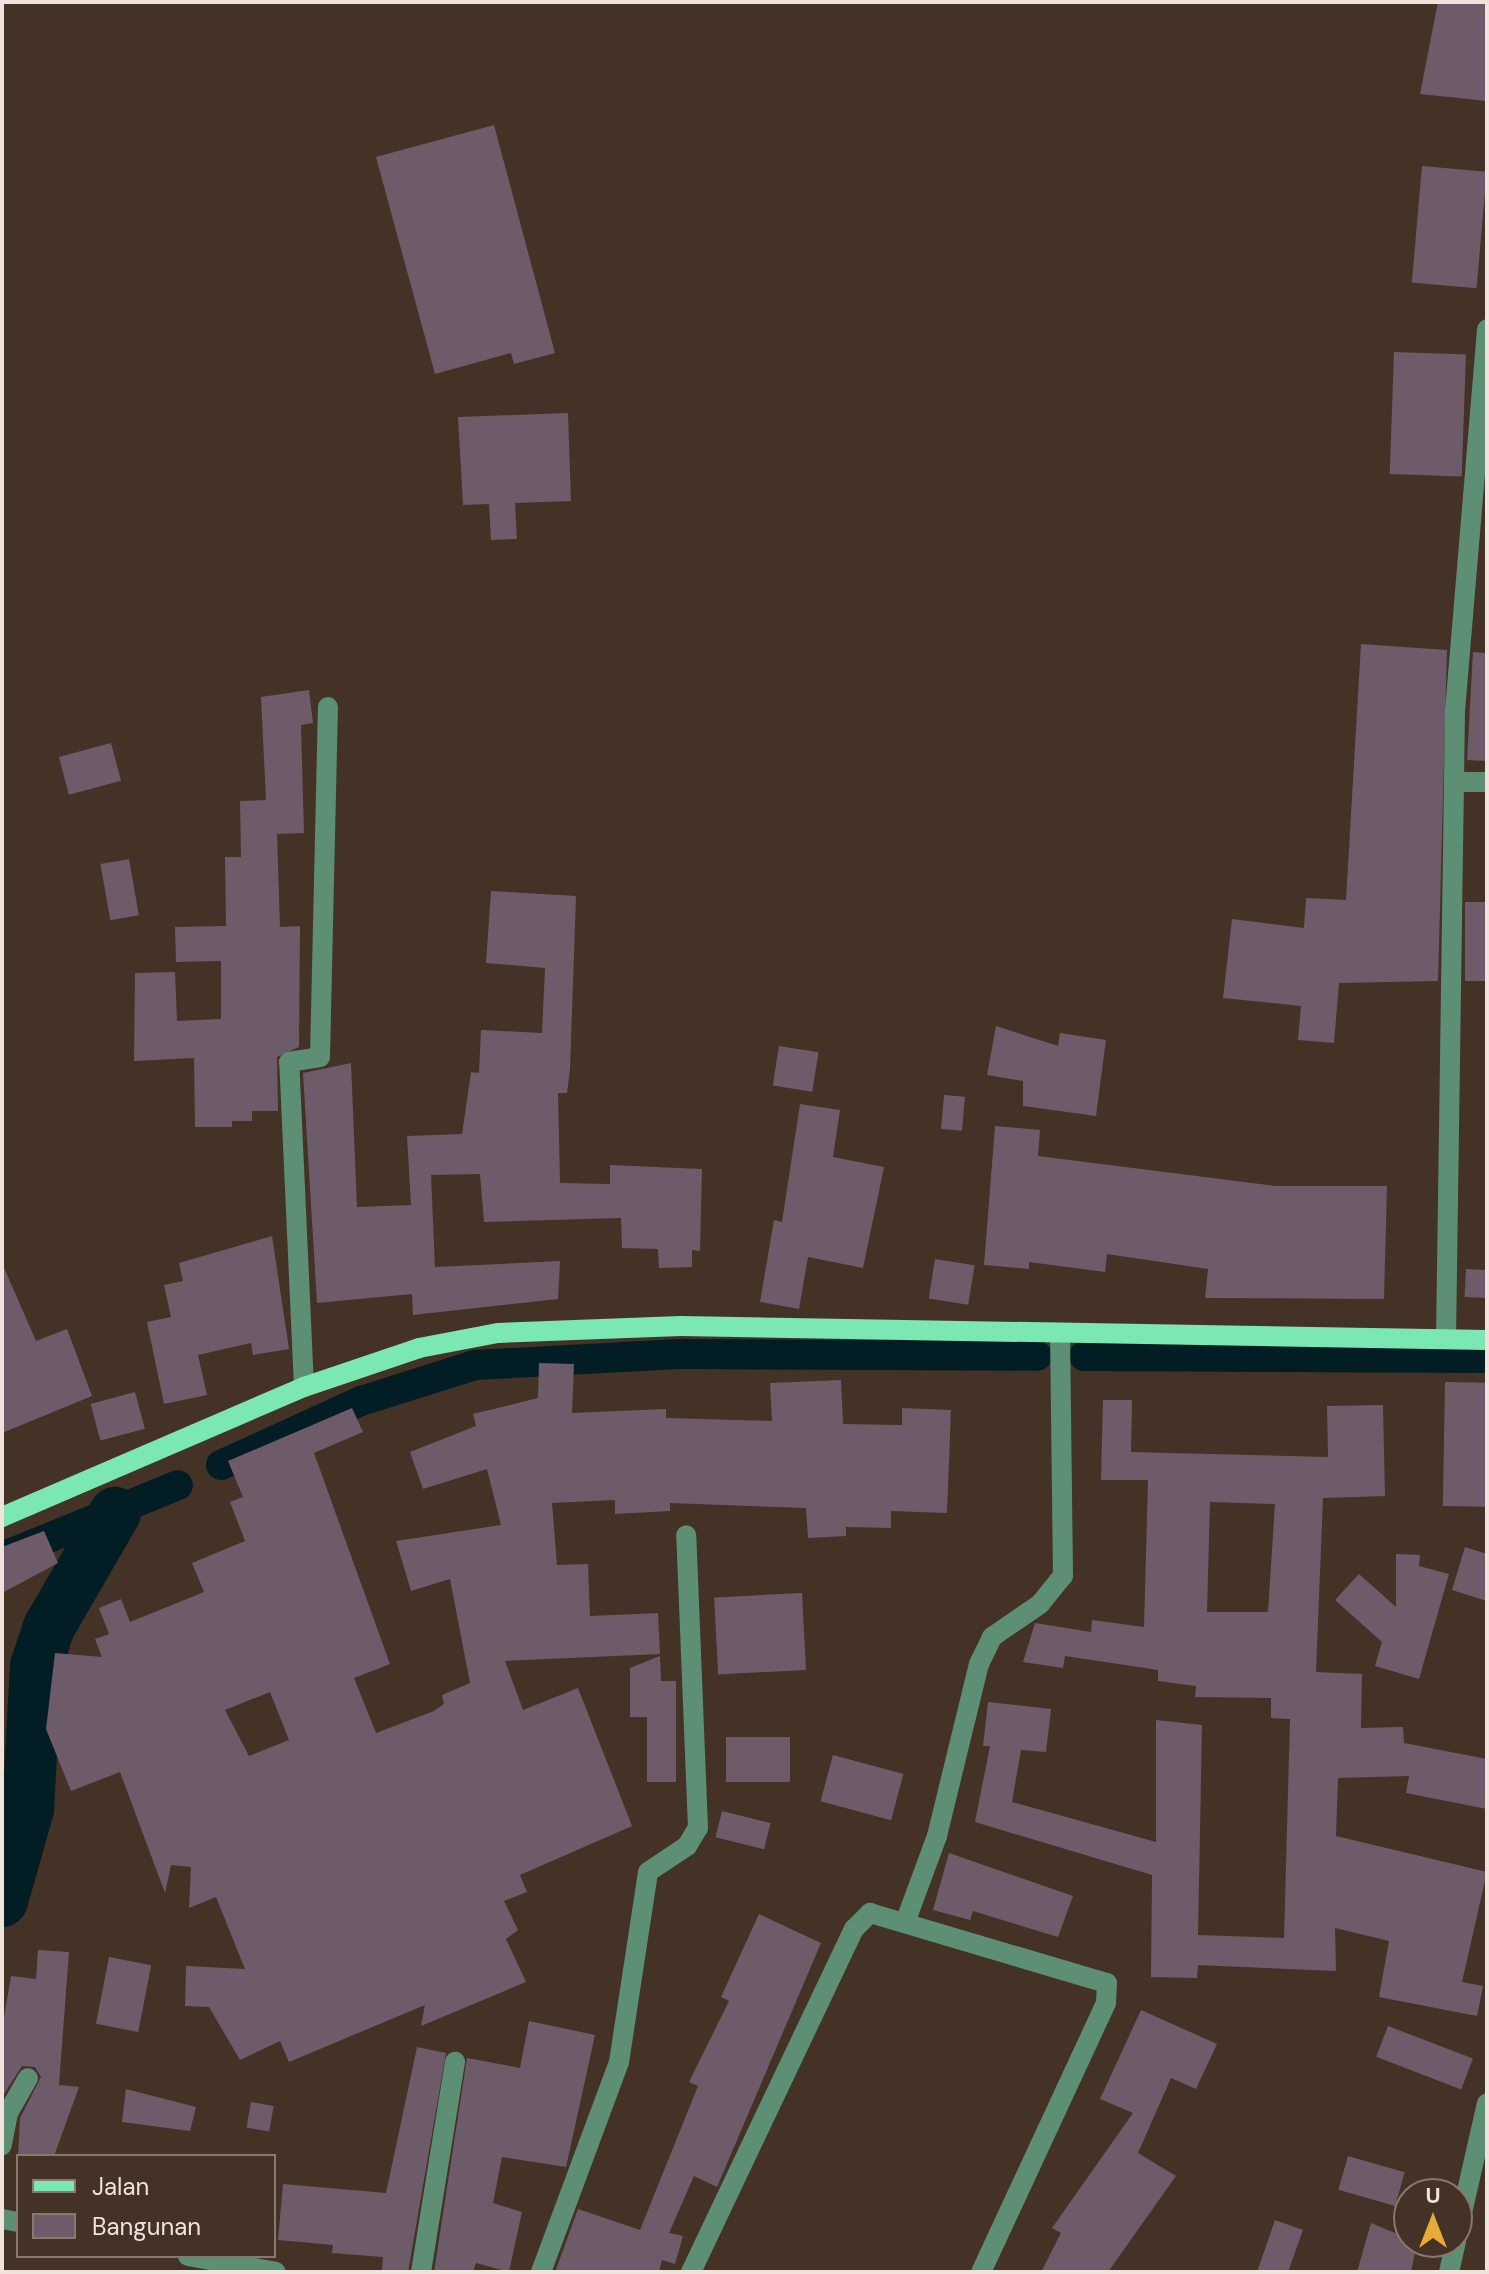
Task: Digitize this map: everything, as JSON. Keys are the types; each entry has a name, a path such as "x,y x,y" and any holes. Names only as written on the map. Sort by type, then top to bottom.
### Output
{"main road":[{"path":"2,1517 304,1387 419,1348 556,1328 1487,1340"}],"street":[{"path":"1446,1339 1454,782 1480,478 1487,329"},
{"path":"304,1387 289,1062 320,1057 328,707"},
{"path":"1454,782 1487,782"},
{"path":"906,1920 941,1823 979,1664 992,1637 1040,1604 1063,1576 1060,1335"},
{"path":"541,2272 619,2062 648,1872 687,1846 698,1828 686,1535"},
{"path":"691,2272 854,1929 870,1913 906,1920 1107,1983 1106,2003 981,2272"},
{"path":"421,2272 455,2062"},
{"path":"2,2145 5,2113 28,2078"},
{"path":"1470,2178 1487,2103"},
{"path":"199,2258 276,2272"}],"building":[{"path":"1438,2 1487,2 1487,101 1420,94"},
{"path":"494,125 555,353 514,364 511,353 435,374 376,157"},
{"path":"1422,166 1487,172 1477,288 1412,283"},
{"path":"1394,352 1466,355 1462,476 1390,474"},
{"path":"568,413 571,501 515,503 517,539 491,540 489,504 463,505 458,417"},
{"path":"1361,644 1447,650 1438,981 1339,983 1334,1043 1298,1040 1301,1006 1223,998 1232,919 1304,928 1306,898 1346,900"},
{"path":"1473,652 1487,653 1487,761 1467,760"},
{"path":"309,690 313,723 301,725 304,833 277,834 280,927 300,926 299,1047 277,1057 278,1111 252,1111 252,1121 232,1121 232,1127 195,1127 194,1058 134,1061 135,973 175,972 177,1021 221,1019 221,961 176,962 175,927 226,926 225,857 241,857 240,801 266,800 261,697"},
{"path":"111,743 121,781 69,795 59,757"},
{"path":"129,859 139,915 110,920 100,864"},
{"path":"491,891 576,896 570,1069 567,1093 558,1093 560,1183 610,1184 610,1165 702,1169 700,1251 692,1250 692,1267 659,1268 658,1249 622,1248 621,1218 484,1222 480,1174 431,1175 435,1267 560,1261 558,1299 413,1315 412,1294 317,1303 303,1073 351,1063 357,1207 411,1205 407,1136 462,1134 471,1072 479,1073 481,1030 542,1033 545,968 486,963"},
{"path":"1465,902 1487,902 1487,981 1465,981"},
{"path":"996,1026 1058,1046 1060,1033 1106,1040 1096,1116 1023,1106 1023,1081 987,1075"},
{"path":"779,1046 819,1052 812,1092 773,1086"},
{"path":"944,1095 965,1097 962,1131 941,1129"},
{"path":"800,1104 840,1110 833,1157 884,1167 863,1268 808,1257 799,1309 760,1302 774,1220 782,1222"},
{"path":"995,1126 1040,1130 1038,1156 1275,1186 1387,1186 1384,1299 1205,1298 1208,1269 1107,1254 1105,1272 1029,1262 1029,1269 984,1265"},
{"path":"272,1236 289,1349 253,1355 251,1343 198,1355 207,1395 164,1404 147,1322 171,1317 164,1285 183,1281 179,1263"},
{"path":"935,1259 975,1265 968,1305 929,1299"},
{"path":"2,1263 36,1341 67,1329 92,1396 2,1433"},
{"path":"1466,1269 1487,1270 1486,1298 1465,1297"},
{"path":"539,1363 574,1364 572,1413 666,1409 666,1418 772,1421 770,1383 841,1380 843,1424 902,1425 902,1408 951,1410 947,1513 891,1511 891,1528 846,1527 846,1536 808,1538 806,1508 670,1503 670,1511 615,1514 615,1500 552,1503 557,1565 588,1564 590,1616 658,1613 660,1654 505,1661 523,1710 578,1688 632,1826 520,1875 527,1892 504,1901 518,1930 506,1939 526,1982 421,2026 425,2005 289,2062 280,2041 240,2060 209,2007 185,2006 186,1966 245,1969 216,1897 189,1908 191,1867 171,1865 165,1893 120,1772 71,1791 46,1729 55,1653 102,1657 95,1639 109,1634 99,1608 121,1599 130,1622 204,1592 192,1563 245,1541 230,1502 243,1497 228,1461 352,1408 363,1432 314,1453 390,1664 354,1678 376,1733 434,1711 444,1704 442,1695 470,1683 450,1579 411,1591 396,1541 501,1525 487,1469 423,1489 410,1452 476,1426 473,1414 538,1398","holes":["270,1692 289,1740 249,1756 225,1710"]},
{"path":"1445,1382 1487,1383 1485,1507 1443,1506"},
{"path":"135,1392 145,1429 100,1441 91,1404"},
{"path":"1103,1400 1132,1400 1131,1452 1328,1457 1327,1406 1383,1405 1385,1496 1323,1498 1316,1672 1362,1674 1361,1728 1403,1727 1404,1743 1487,1759 1487,1809 1406,1793 1409,1776 1338,1778 1336,1836 1487,1872 1462,1982 1483,1986 1477,2016 1379,1997 1389,1941 1335,1928 1336,1971 1198,1965 1197,1978 1151,1977 1152,1875 975,1822 990,1746 983,1746 988,1702 1051,1709 1046,1752 1021,1750 1012,1802 1156,1842 1156,1720 1202,1725 1198,1935 1284,1938 1290,1719 1271,1718 1271,1698 1195,1697 1196,1686 1158,1681 1158,1670 1065,1656 1063,1668 1023,1662 1035,1623 1091,1632 1092,1620 1144,1627 1148,1480 1101,1480","holes":["1210,1502 1275,1504 1268,1612 1207,1612"]},
{"path":"44,1531 58,1563 2,1593 2,1547"},
{"path":"1465,1547 1487,1554 1487,1601 1452,1590"},
{"path":"1396,1554 1420,1555 1419,1566 1449,1574 1419,1679 1375,1666 1382,1642 1335,1600 1359,1574 1396,1607"},
{"path":"802,1593 806,1670 718,1675 714,1598"},
{"path":"660,1656 661,1681 676,1681 676,1782 647,1782 647,1717 630,1717 630,1668"},
{"path":"726,1737 790,1737 790,1782 726,1782"},
{"path":"833,1755 904,1774 891,1820 821,1801"},
{"path":"722,1811 771,1823 764,1849 715,1837"},
{"path":"949,1853 1073,1896 1058,1937 973,1911 970,1920 933,1910"},
{"path":"759,1914 821,1943 717,2187 694,2176 669,2233 683,2236 675,2264 662,2260 659,2272 555,2272 578,2209 640,2230 698,2086 689,2082 729,2001 721,1997"},
{"path":"38,1950 69,1952 59,2085 79,2087 55,2154 18,2154 20,2118 41,2077 35,2067 22,2066 2,2097 2,2029 11,1976 36,1979"},
{"path":"109,1957 151,1965 138,2032 96,2024"},
{"path":"1141,2010 1217,2044 1196,2089 1171,2078 1138,2153 1176,2176 1108,2272 1041,2272 1061,2233 1052,2228 1133,2113 1100,2099"},
{"path":"529,2021 595,2035 566,2167 502,2157 493,2203 522,2212 509,2272 476,2263 473,2272 434,2272 467,2058 520,2068"},
{"path":"1388,2026 1473,2059 1461,2089 1376,2057"},
{"path":"417,2047 446,2053 408,2272 382,2270 383,2257 332,2253 333,2245 278,2240 283,2184 386,2193"},
{"path":"126,2089 196,2107 190,2131 122,2122"},
{"path":"251,2102 274,2106 269,2132 246,2128"},
{"path":"1348,2156 1405,2172 1403,2178 1393,2178 1393,2205 1338,2190"},
{"path":"1275,2220 1303,2230 1288,2272 1257,2272"},
{"path":"1371,2223 1393,2232 1393,2258 1414,2258 1411,2272 1357,2272"}],"waterway":[{"path":"221,1465 361,1401 475,1365 679,1354 1037,1356"},
{"path":"1084,1356 1487,1358"},
{"path":"2,1557 178,1485"},
{"path":"2,1901 28,1809 36,1666 49,1627 115,1513"}]}
